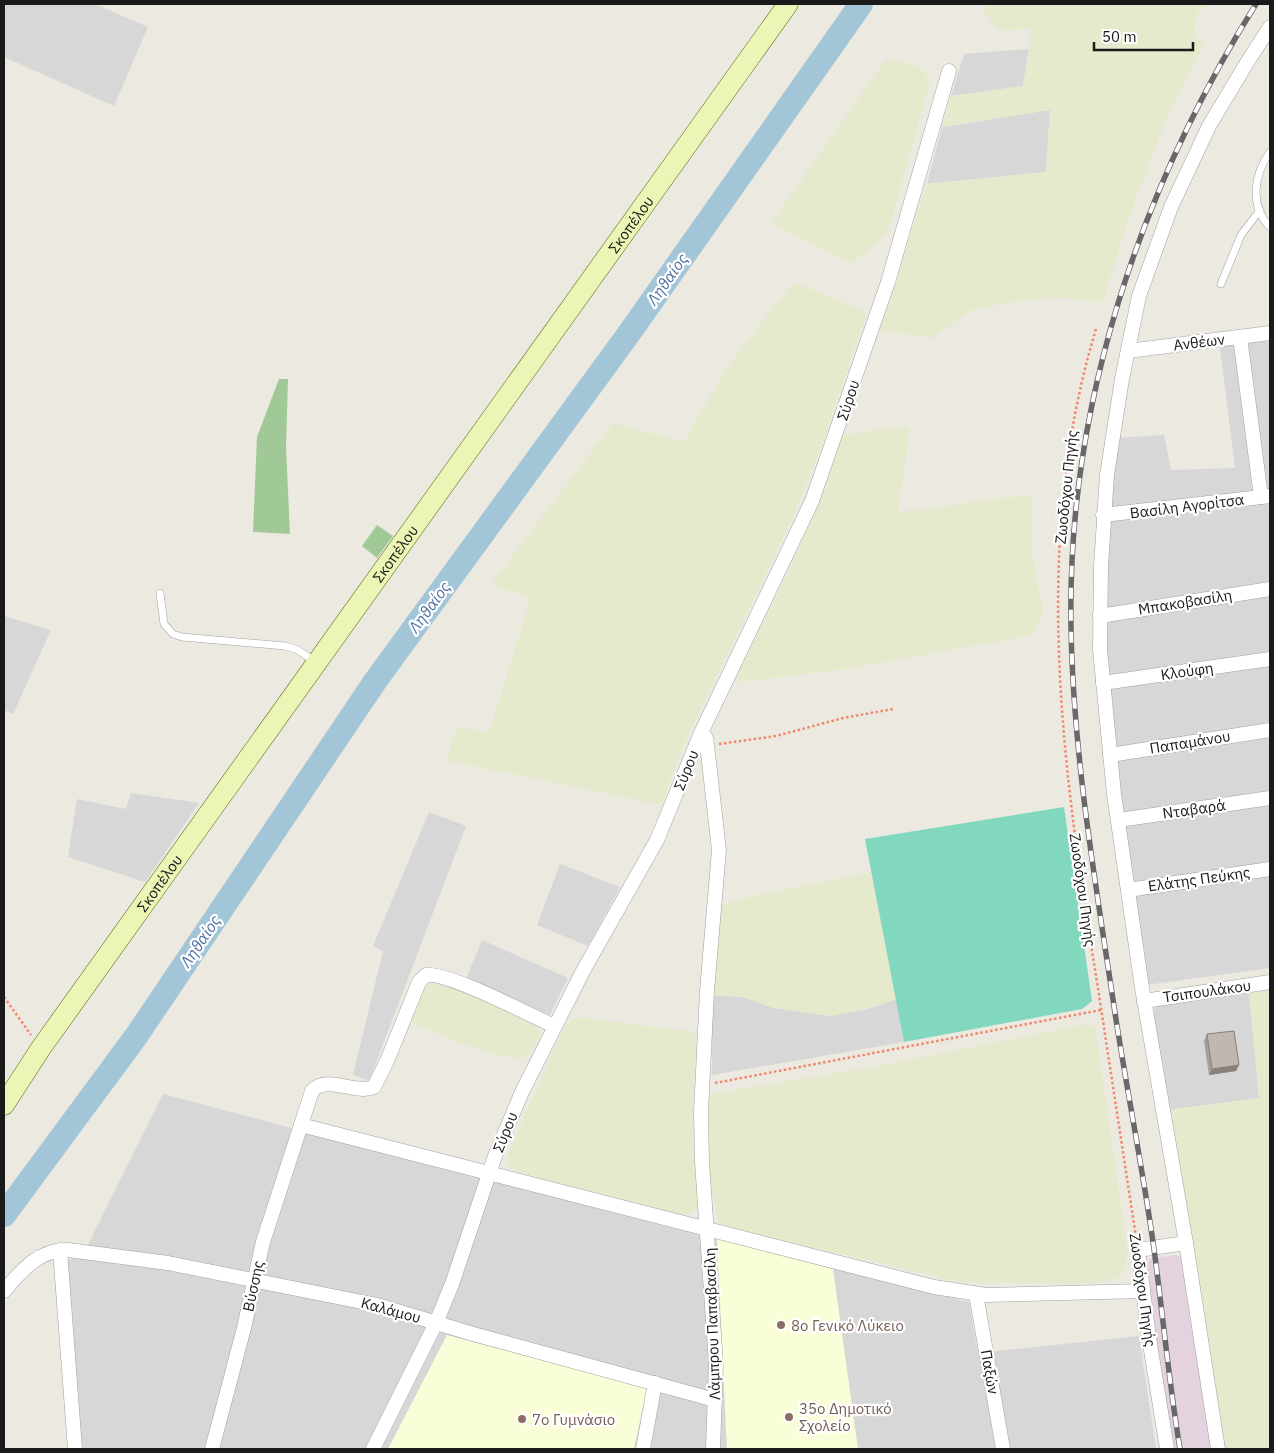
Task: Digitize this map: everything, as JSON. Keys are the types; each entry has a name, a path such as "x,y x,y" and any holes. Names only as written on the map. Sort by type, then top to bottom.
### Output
{"main road":[{"name":"Σκοπέλου","path":"4,1105 41,1048 788,4"}],"street":[{"path":"1218,1449 1186,1243 1144,1001 1110,755 1103,682 1100,616 1103,515 1108,466 1139,296 1171,207 1210,126 1248,61 1270,28"},
{"name":"Σύρου","path":"373,1449 436,1323 452,1284 489,1172 510,1118 554,1026 656,840 787,558 827,463 888,282 949,71"},
{"name":"Ανθέων","path":"1128,351 1270,333"},
{"path":"1240,336 1266,496"},
{"name":"Βασίλη Αγορίτσα","path":"1103,515 1266,496"},
{"name":"Μπακοβασίλη","path":"1100,616 1270,589"},
{"name":"Κλούφη","path":"1103,682 1270,659"},
{"name":"Παπαμάνου","path":"1110,755 1270,730"},
{"name":"Λάμπρου Παπαβασίλη","path":"704,739 720,850 707,991 702,1086 702,1162 716,1364 713,1449"},
{"name":"Νταβαρά","path":"1119,820 1270,798"},
{"name":"Ελάτης Πεύκης","path":"1128,890 1270,869"},
{"name":"Βύσσης","path":"212,1449 244,1328 267,1228 310,1095 318,1086 327,1084 366,1090 374,1087 387,1061 419,982 426,975 438,976 471,989 554,1026"},
{"name":"Τσιπουλάκου","path":"1144,1001 1270,982"},
{"path":"301,1125 934,1287 976,1294 1143,1291"},
{"path":"1138,1250 1186,1243"},
{"path":"4,1291 40,1256 60,1250 75,1449"},
{"name":"Καλάμου","path":"60,1250 168,1263 384,1307 715,1400"},
{"name":"Ζωοδόχου Πηγής","path":"1138,1250 1167,1449"},
{"name":"Παξών","path":"976,1294 1004,1449"},
{"path":"643,1449 655,1383"}],"lane":[{"path":"1270,152 1259,170 1256,188 1260,210 1270,227"},
{"path":"1222,284 1241,235 1260,210"},
{"path":"160,593 164,624 174,634 191,638 285,646 296,649 317,662"}],"path":[{"name":"Ζωοδόχου Πηγής","path":"1096,329 1085,367 1067,464 1058,569 1057,644 1069,792 1138,1250"},
{"path":"704,739 776,736 843,718 893,709"},
{"path":"4,997 41,1048"},
{"path":"702,1086 1101,1010"}],"shaded area":[{"path":"4,4 95,4 148,27 114,106 4,57"},
{"path":"987,4 1212,4 1197,12 1193,38 1207,40 1161,132 1126,226 1103,302 1066,298 1023,300 971,310 933,338 880,330 927,184 1046,172 1050,110 942,127 951,96 1023,86 1029,49 1029,29 1000,30 984,13"},
{"path":"1029,49 1023,86 951,96 964,54"},
{"path":"886,59 919,66 930,81 888,233 850,264 771,224"},
{"path":"1050,110 1046,172 927,184 942,127"},
{"path":"793,282 867,312 817,458 792,519 684,744 661,805 446,760 458,727 489,732 531,598 491,585 613,423 684,442 724,372"},
{"path":"1270,337 1270,968 1146,985 1123,831 1107,668 1106,593 1116,438 1164,435 1171,470 1235,468 1219,342"},
{"path":"279,379 288,379 286,447 290,534 253,532 257,437"},
{"path":"910,426 898,512 1030,495 1033,507 1033,559 1043,611 1033,635 845,669 739,682 737,676 793,563 812,517 841,435"},
{"path":"377,525 393,536 377,558 362,546"},
{"path":"4,616 51,630 13,714 4,710"},
{"path":"131,793 199,803 145,882 68,857 77,799 126,809"},
{"path":"429,812 466,826 369,1081 353,1075 383,951 373,946"},
{"path":"560,864 620,887 588,946 537,925"},
{"path":"871,872 896,999 868,1009 830,1016 774,1008 742,997 712,995 719,905"},
{"path":"482,940 568,978 550,1015 466,979"},
{"path":"438,980 537,1025 540,1033 539,1038 528,1055 520,1059 492,1053 456,1042 411,1022 410,1020 426,981"},
{"path":"1270,990 1270,1449 1222,1449 1168,1110 1259,1098 1249,993"},
{"path":"1249,993 1259,1098 1168,1110 1152,1017 1156,1006"},
{"path":"712,995 742,997 774,1008 830,1016 868,1009 896,999 904,1042 712,1075"},
{"path":"578,1017 696,1032 693,1099 698,1202 697,1207 689,1214 677,1214 518,1172 508,1165 508,1155 562,1033 569,1021"},
{"path":"1086,1024 1095,1027 1127,1245 1127,1262 1119,1276 1111,1281 1076,1284 959,1282 744,1231 719,1223 711,1184 708,1145 708,1102 712,1094 873,1067"},
{"path":"163,1094 661,1225 969,1302 978,1353 1139,1336 1156,1449 82,1449 67,1260 82,1257"},
{"name":"8ο Γενικό Λύκειο","path":"717,1239 833,1269 858,1449 727,1449"},
{"path":"1176,1255 1181,1257 1187,1288 1211,1449 1170,1449 1147,1263 1152,1258"},
{"name":"7ο Γυμνάσιο","path":"447,1335 647,1388 634,1449 388,1449"}],"green space":[{"path":"1064,807 1092,1001 1082,1009 904,1042 865,839"}],"building":[{"path":"1234,1031 1239,1065 1212,1069 1207,1034"}],"waterway":[{"name":"Ληθαίος","path":"4,1215 137,1035 376,680 630,332 861,4"}],"railway":[{"path":"1180,1449 1154,1249 1115,1013 1093,869 1081,772 1076,723 1071,626 1073,543 1082,462 1097,381 1118,302 1145,224 1178,149 1215,75 1256,4"}],"place":[{"name":"8ο Γενικό Λύκειο","path":"781,1325"},
{"name":"35ο Δημοτικό Σχολείο","path":"789,1417"},
{"name":"7ο Γυμνάσιο","path":"522,1419"}]}
